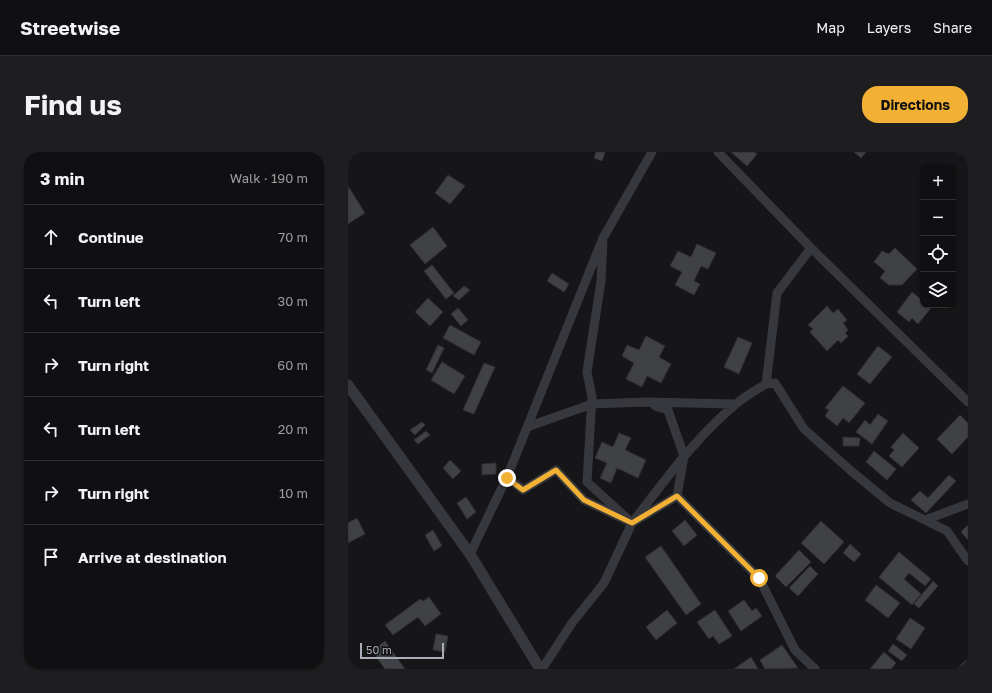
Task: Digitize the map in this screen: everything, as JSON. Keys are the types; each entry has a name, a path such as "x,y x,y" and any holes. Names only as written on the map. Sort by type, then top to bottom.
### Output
{"street":[{"path":"470,554 507,478 603,238 652,152"},
{"path":"718,152 811,248 968,402"},
{"path":"603,238 601,281 587,372 592,397 587,482 632,523"},
{"path":"766,384 777,293 811,248"},
{"path":"348,385 470,554 541,669 572,623 604,583 632,523 684,456 735,404 766,384 775,383 804,429 850,470 890,503 947,531 968,561"},
{"path":"527,427 592,404 646,402 735,404"},
{"path":"632,523 677,496 684,456 668,410 646,402"},
{"path":"507,478 523,490 556,470 584,500 632,523"},
{"path":"677,496 759,578 795,650 815,669"},
{"path":"926,520 968,504"}],"building":[{"path":"596,152 605,152 602,161 594,158"},
{"path":"731,152 754,152 757,154 747,166"},
{"path":"854,152 866,152 861,158"},
{"path":"448,175 465,186 450,204 435,193"},
{"path":"348,186 365,213 348,224"},
{"path":"433,227 447,246 425,264 410,245"},
{"path":"697,244 716,253 708,269 701,266 694,281 700,284 694,295 675,285 682,272 670,266 678,251 691,257"},
{"path":"895,248 917,269 902,285 889,285 880,278 885,271 874,262 882,251 889,254"},
{"path":"432,265 454,293 446,299 424,271"},
{"path":"552,273 569,284 564,292 547,281"},
{"path":"464,286 470,290 459,300 453,296"},
{"path":"912,292 920,299 920,308 931,308 918,324 912,318 909,322 897,312"},
{"path":"428,298 443,312 430,326 415,312"},
{"path":"827,306 833,313 838,309 847,320 843,323 848,330 845,333 848,336 841,343 838,340 827,351 810,332 813,329 808,325"},
{"path":"458,308 468,320 461,326 451,314"},
{"path":"450,325 481,342 474,355 443,338"},
{"path":"646,336 665,346 659,357 671,364 661,383 647,376 642,387 626,379 634,363 622,356 627,345 639,350"},
{"path":"738,337 752,343 739,374 724,367"},
{"path":"438,345 444,348 432,373 426,370"},
{"path":"878,346 892,357 870,384 857,374"},
{"path":"442,362 465,376 454,394 431,380"},
{"path":"484,363 495,367 474,414 463,410"},
{"path":"843,386 865,403 849,423 843,418 837,426 825,416 829,410 825,408"},
{"path":"878,414 888,421 872,444 856,432 865,420 870,425"},
{"path":"960,415 968,423 968,437 952,454 937,439"},
{"path":"422,422 425,425 415,435 410,430"},
{"path":"426,431 430,435 418,444 414,440"},
{"path":"619,433 631,438 625,450 646,460 638,478 617,468 611,483 600,478 607,463 595,458 602,442 613,447"},
{"path":"903,433 919,448 902,467 889,456 894,450 891,447"},
{"path":"843,437 860,438 859,446 843,446"},
{"path":"874,451 896,469 887,480 866,462"},
{"path":"450,460 461,471 453,479 443,468"},
{"path":"496,463 496,474 482,475 482,464"},
{"path":"949,475 956,481 926,513 911,500 920,491 928,498"},
{"path":"466,497 476,512 467,519 457,503"},
{"path":"357,518 365,534 348,543 348,523"},
{"path":"685,520 697,535 684,546 672,531"},
{"path":"821,521 844,542 824,564 801,543"},
{"path":"968,525 968,540 961,532"},
{"path":"433,530 442,546 434,551 425,535"},
{"path":"850,544 861,554 854,562 843,553"},
{"path":"661,546 701,604 686,615 645,557"},
{"path":"799,550 811,562 786,587 775,576"},
{"path":"899,552 931,579 925,586 909,573 904,579 921,594 912,605 879,577"},
{"path":"810,566 818,574 798,596 789,588"},
{"path":"933,581 938,586 919,608 914,604"},
{"path":"876,585 900,603 888,618 865,600"},
{"path":"429,597 441,614 425,626 418,617 393,635 385,625 420,599 423,601"},
{"path":"744,600 752,611 756,608 762,616 741,631 728,611"},
{"path":"667,610 677,623 656,640 646,627"},
{"path":"715,610 732,636 719,644 713,636 709,639 697,622"},
{"path":"910,618 925,628 911,649 896,639"},
{"path":"436,634 448,636 445,652 433,650"},
{"path":"385,641 405,669 385,669 372,651"},
{"path":"893,644 907,655 902,661 888,651"},
{"path":"782,645 798,668 765,669 760,660"},
{"path":"884,652 896,663 891,669 870,669"},
{"path":"751,657 758,669 734,669"},
{"path":"966,660 968,662 968,669 957,669"}],"route":[{"path":"507,478 523,490 556,470 584,500 632,523 677,496 759,578"}]}
